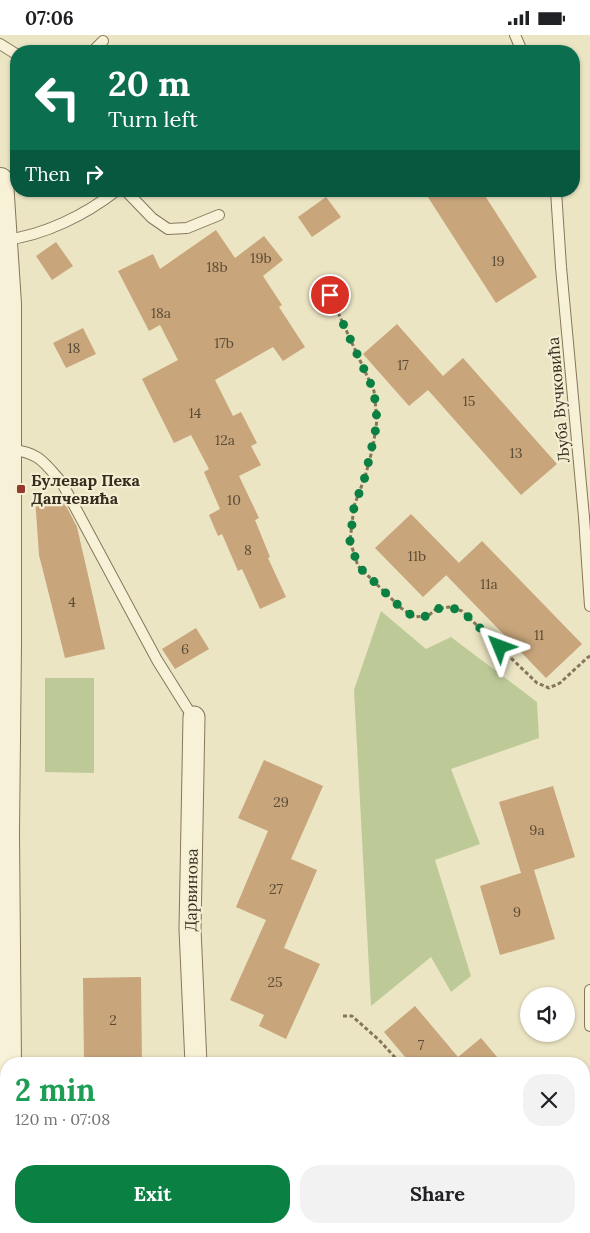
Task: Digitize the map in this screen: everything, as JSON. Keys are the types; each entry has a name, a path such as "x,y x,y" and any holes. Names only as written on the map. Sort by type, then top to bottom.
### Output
{"street":[{"path":"0,181 2,240 8,304 9,449 6,832 8,1057"},
{"name":"Дарвинова","path":"194,717 190,929 196,1057"}],"lane":[{"path":"100,45 104,41"},
{"path":"2,240 32,235 67,221 97,206 108,197"},
{"path":"132,197 152,218 168,229 187,228 219,215"},
{"name":"Љуба Вучковића","path":"556,197 590,606"},
{"path":"9,449 23,451 42,459 62,483 157,660 194,717"},
{"path":"590,990 590,1026"}],"path":[{"path":"330,295 374,391 377,420 365,477 354,507 350,541 358,566 401,608 414,617 428,616 436,609 449,607 462,611 537,683 549,688 560,683 590,656"},
{"path":"343,1016 352,1016 395,1057"}],"green space":[{"path":"381,611 426,649 451,637 537,702 539,738 451,769 480,844 435,860 471,976 451,992 431,957 371,1006 354,690"},
{"path":"45,678 94,678 94,773 45,772"}],"building":[{"path":"326,197 341,217 312,237 298,217"},
{"path":"428,197 486,197 537,277 496,303"},
{"path":"216,230 235,258 264,236 283,260 263,276 282,305 279,307 305,347 283,361 273,347 215,380 233,416 241,412 257,443 251,446 261,465 239,476 259,518 255,520 270,557 268,558 286,597 260,609 242,569 238,571 222,534 218,536 209,515 220,509 204,472 209,469 191,435 174,443 142,379 178,360 160,325 149,331 118,271 153,254 160,269"},
{"path":"56,242 73,266 52,280 36,256"},
{"path":"397,324 443,376 463,358 557,464 521,495 428,390 409,406 363,354"},
{"path":"83,328 96,354 66,368 53,343"},
{"path":"61,496 77,527 105,649 65,658 39,555 35,497"},
{"path":"411,514 459,563 423,597 375,548"},
{"path":"482,541 582,644 546,678 446,575"},
{"path":"196,628 209,649 175,669 162,649"},
{"path":"264,760 323,786 291,859 317,870 284,948 320,964 286,1039 259,1026 264,1015 230,1000 266,920 236,907 268,831 238,818"},
{"path":"553,786 575,857 534,870 555,939 500,955 480,886 521,873 499,802"},
{"path":"141,977 142,1057 84,1057 83,978"},
{"path":"415,1006 458,1057 405,1057 384,1032"},
{"path":"481,1038 497,1057 458,1057"}],"place":[{"name":"Булевар Пека Дапчевића","path":"21,489"}],"route":[{"path":"330,295 374,391 377,420 373,447 354,507 350,541 358,566 401,608 414,617 428,616 436,609 449,607 462,611 500,647"}]}
